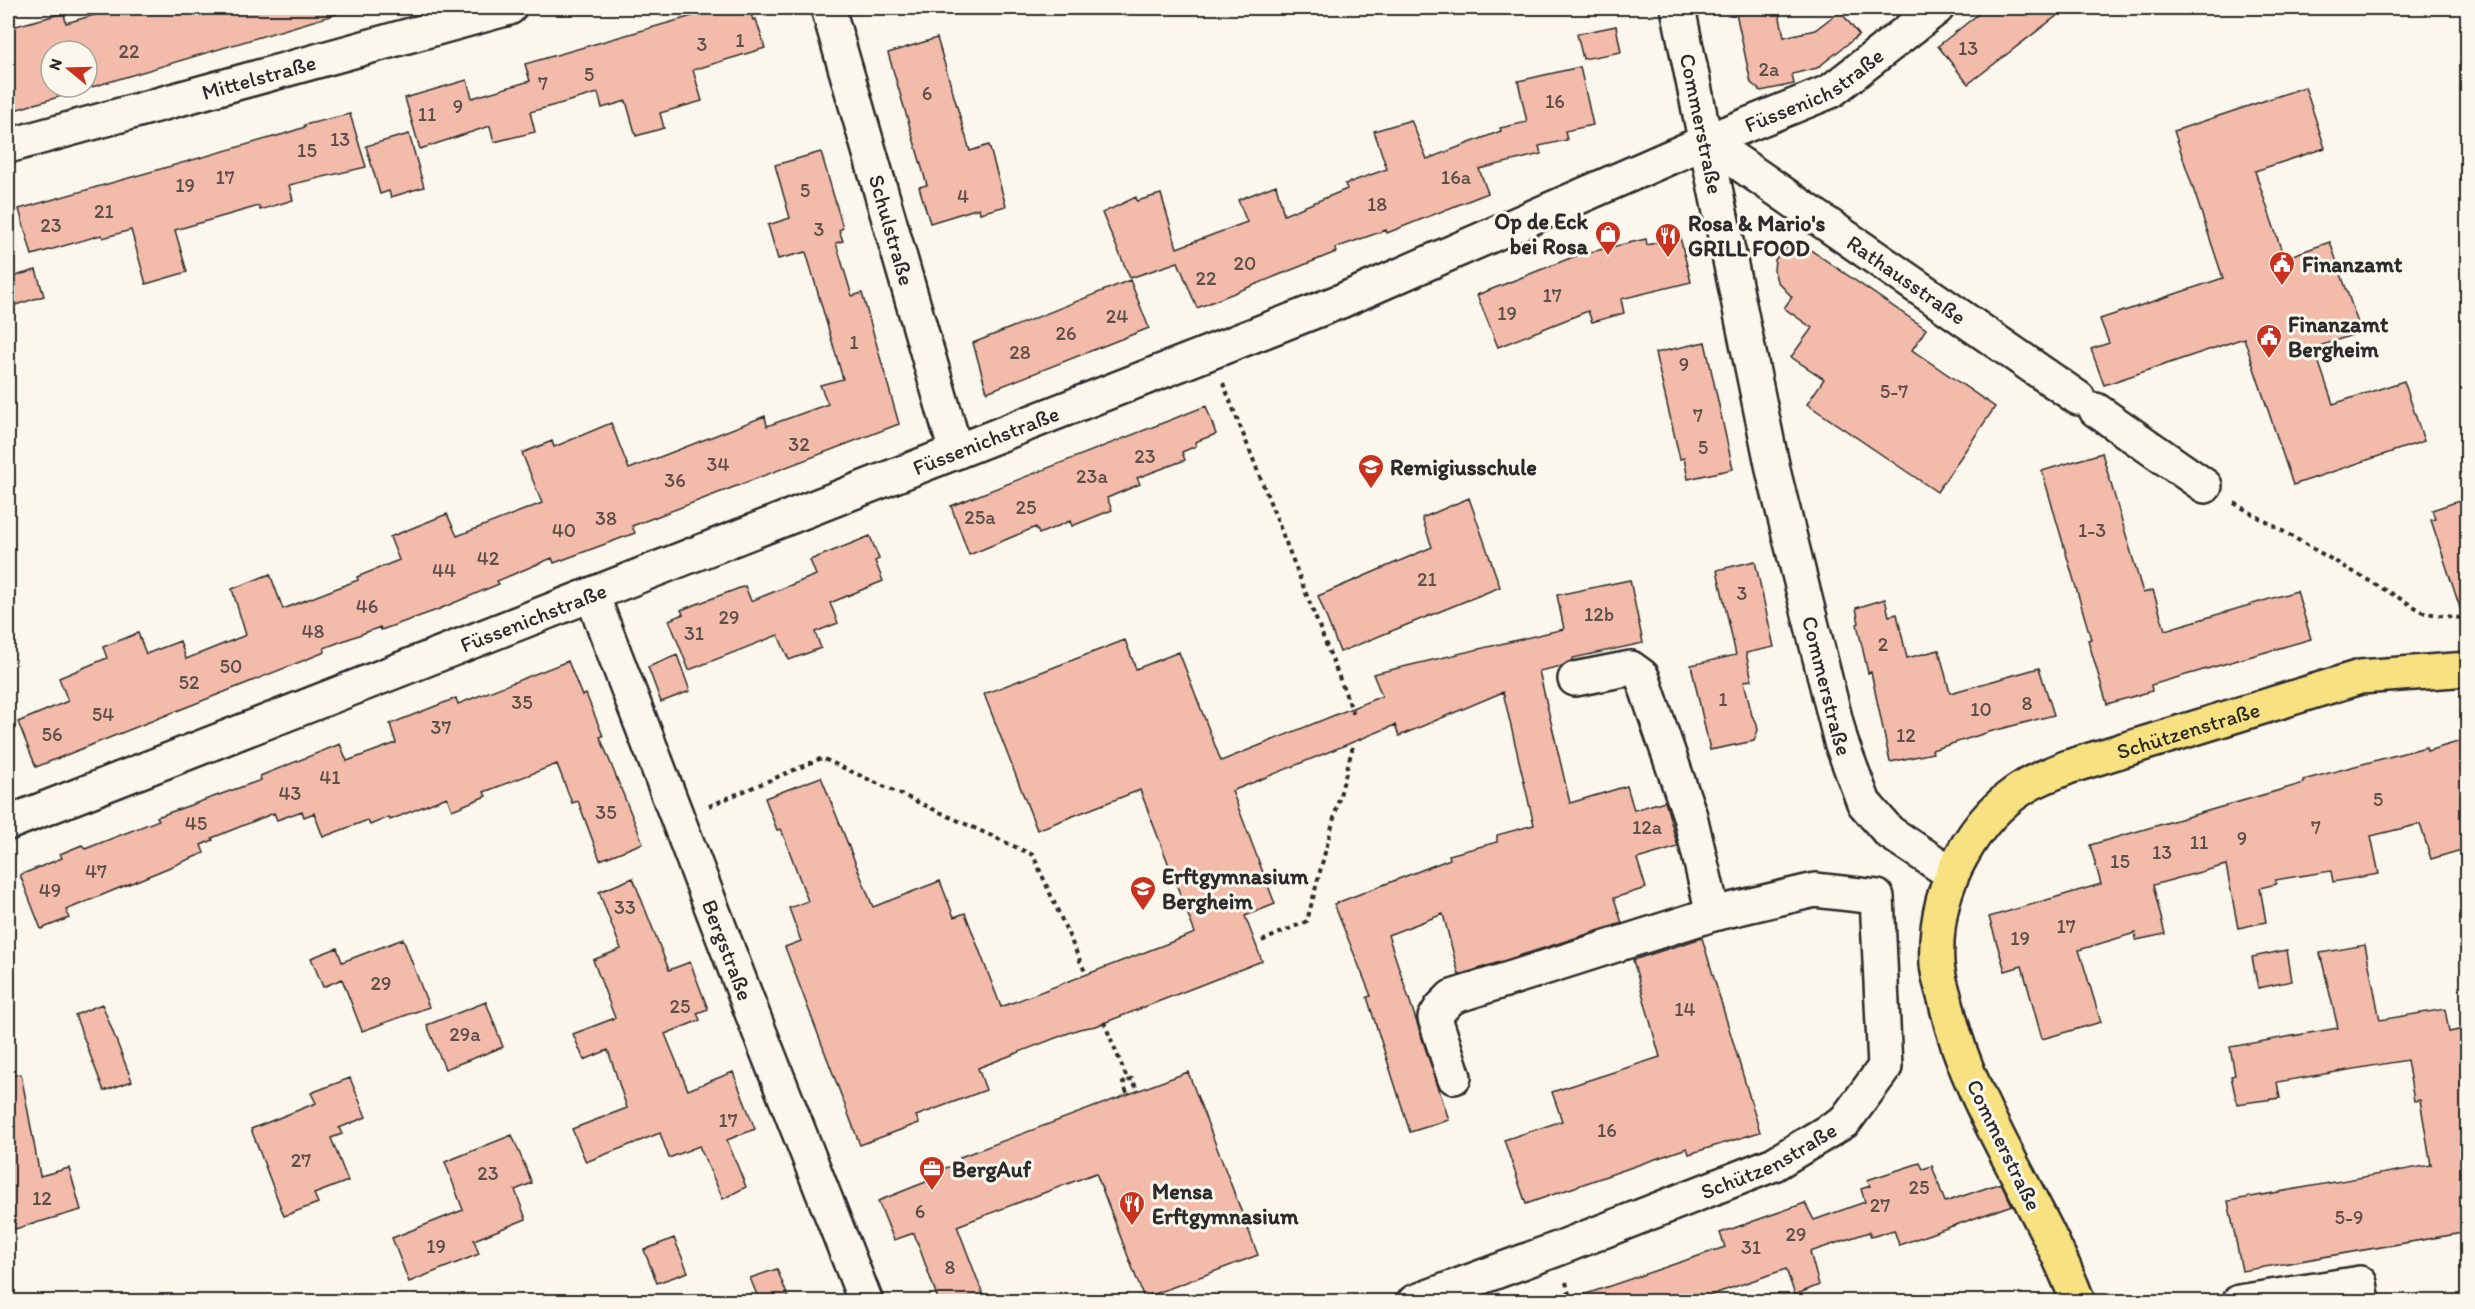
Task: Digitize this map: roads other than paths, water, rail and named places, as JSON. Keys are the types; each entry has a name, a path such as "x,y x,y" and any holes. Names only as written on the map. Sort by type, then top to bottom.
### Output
{"main road":[{"name":"Schützenstraße","path":"1951,873 1972,837 2002,804 2026,786 2068,767 2360,677 2468,669"},
{"name":"Commerstraße","path":"1951,873 1941,904 1937,941 1938,966 1951,1027 1975,1090 2016,1168 2078,1302"}],"street":[{"name":"Mittelstraße","path":"8,146 509,8"},
{"name":"Schulstraße","path":"828,8 956,452"},
{"name":"Commerstraße","path":"1678,8 1774,474 1841,742 1863,803 1889,832 1951,873"},
{"name":"Füssenichstraße","path":"8,823 1341,301 1707,141 1831,91 1937,8"},
{"name":"Rathausstraße","path":"1707,141 2205,486"},
{"name":"Bergstraße","path":"592,595 866,1302"},
{"path":"1454,1077 1435,1018 1452,997 1713,914 1690,816 1642,676 1631,668 1575,679"},
{"name":"Schützenstraße","path":"1414,1302 1560,1248 1774,1164 1845,1121 1885,1067 1877,897 1815,890 1713,914"},
{"path":"2239,1302 2360,1283 2363,1302"}],"place":[{"name":"Op de Eck bei Rosa","path":"1608,257"},
{"name":"Rosa & Mario's GRILL FOOD","path":"1668,259"},
{"name":"Finanzamt","path":"2282,287"},
{"name":"Finanzamt Bergheim","path":"2269,360"},
{"name":"Remigiusschule","path":"1371,490"},
{"name":"Erftgymnasium Bergheim","path":"1143,912"},
{"name":"BergAuf","path":"932,1192"},
{"name":"Mensa Erftgymnasium","path":"1132,1227"}]}
